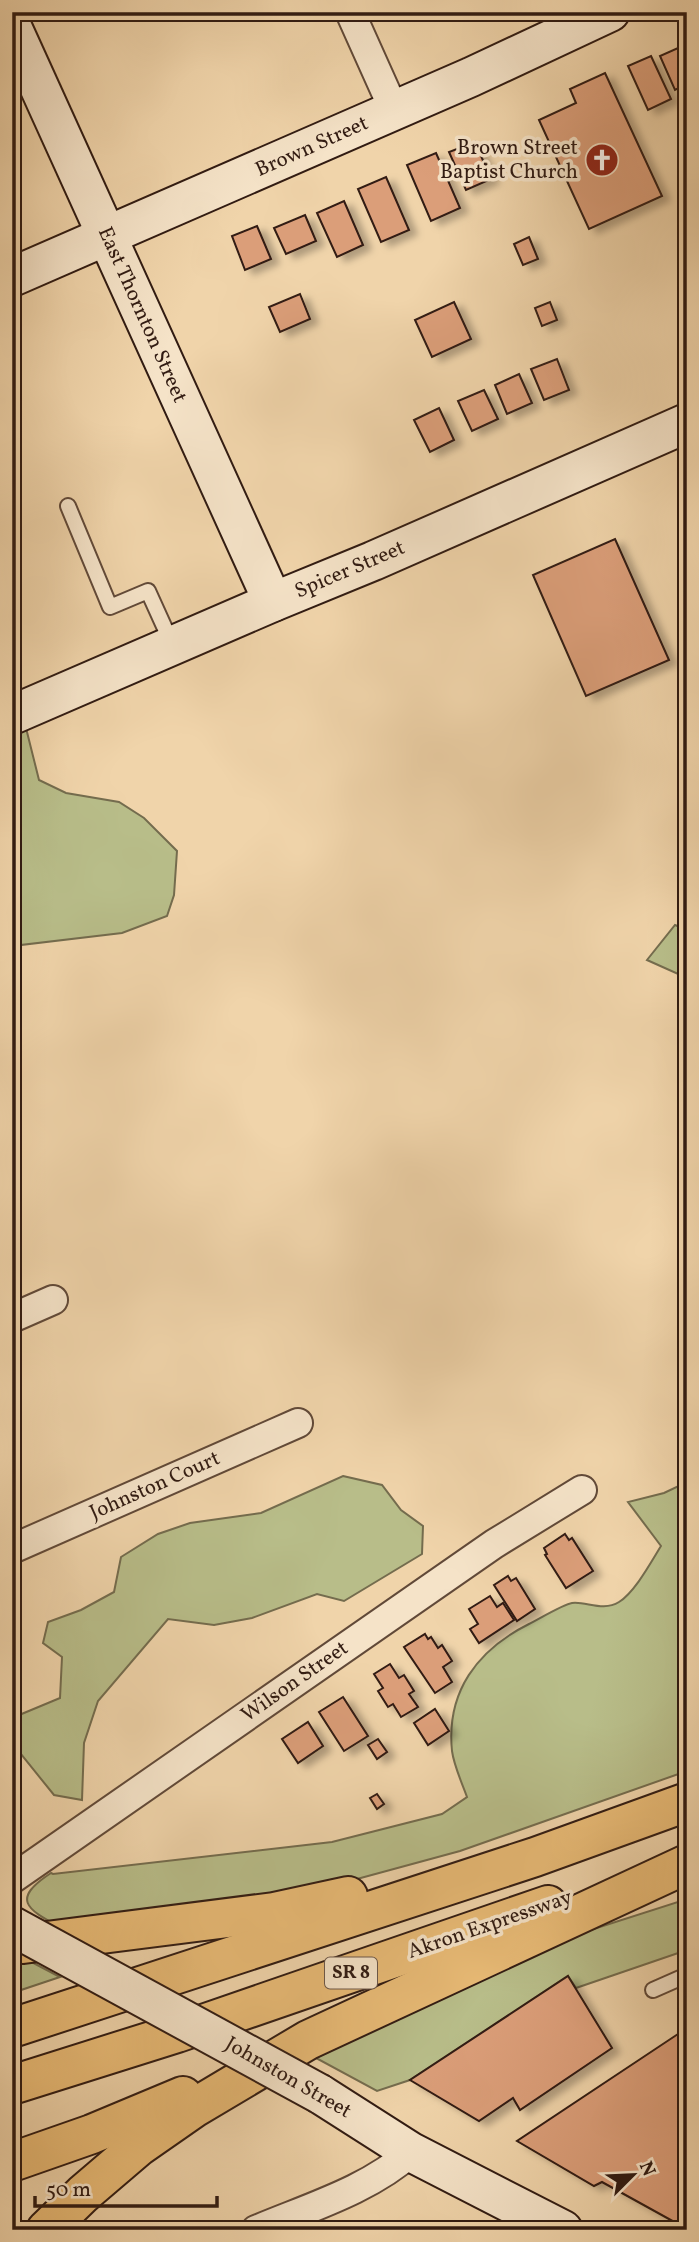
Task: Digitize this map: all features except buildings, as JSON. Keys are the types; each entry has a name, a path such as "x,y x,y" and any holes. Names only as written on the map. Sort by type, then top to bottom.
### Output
{"highway":[{"name":"SR 8","path":"12,2028 534,1857 687,1802"},
{"name":"Akron Expressway","path":"12,2085 177,2033 525,1914 687,1852"},
{"path":"12,1945 274,1912 534,1857"},
{"path":"12,2162 92,2134 308,2040 687,1864"},
{"path":"46,2230 138,2147 194,2108 308,2040"}],"main road":[{"name":"Brown Street","path":"12,277 499,65 610,12"},
{"name":"East Thornton Street","path":"12,27 272,602"},
{"name":"Spicer Street","path":"12,715 687,423"},
{"name":"Johnston Street","path":"12,1926 320,2094 411,2152 563,2230"}],"street":[{"path":"349,12 394,110"},
{"path":"12,1318 53,1300"},
{"name":"Johnston Court","path":"12,1549 298,1423"},
{"name":"Wilson Street","path":"12,1879 483,1551 582,1490"},
{"path":"256,2230 363,2184 394,2167 411,2152"}],"lane":[{"path":"68,506 110,607 148,591 173,645"},
{"path":"653,1990 687,1975"}],"green space":[{"path":"25,724 39,780 66,793 119,802 144,818 177,851 174,895 167,916 122,933 12,946 12,730"},
{"path":"675,925 687,930 687,978 647,960"},
{"path":"343,1476 382,1485 401,1510 423,1526 422,1554 344,1601 317,1594 252,1618 214,1625 168,1619 98,1701 84,1743 82,1800 54,1795 12,1743 12,1718 60,1698 62,1657 43,1643 48,1622 81,1610 114,1592 121,1557 158,1534 190,1523 261,1513"},
{"path":"687,1482 687,1771 460,1851 346,1882 60,1927 39,1915 28,1903 27,1897 31,1890 51,1873 332,1842 442,1814 467,1797 453,1757 451,1730 460,1692 480,1660 511,1635 558,1609 572,1603 613,1605 625,1597 661,1546 628,1502 664,1493"},
{"path":"687,1899 687,1950 576,1988 568,1976 410,2080 377,2091 316,2058 553,1942"},
{"path":"24,1958 60,1977 12,1993 12,1960"}],"place":[{"name":"Brown Street Baptist Church","path":"602,160"}]}
